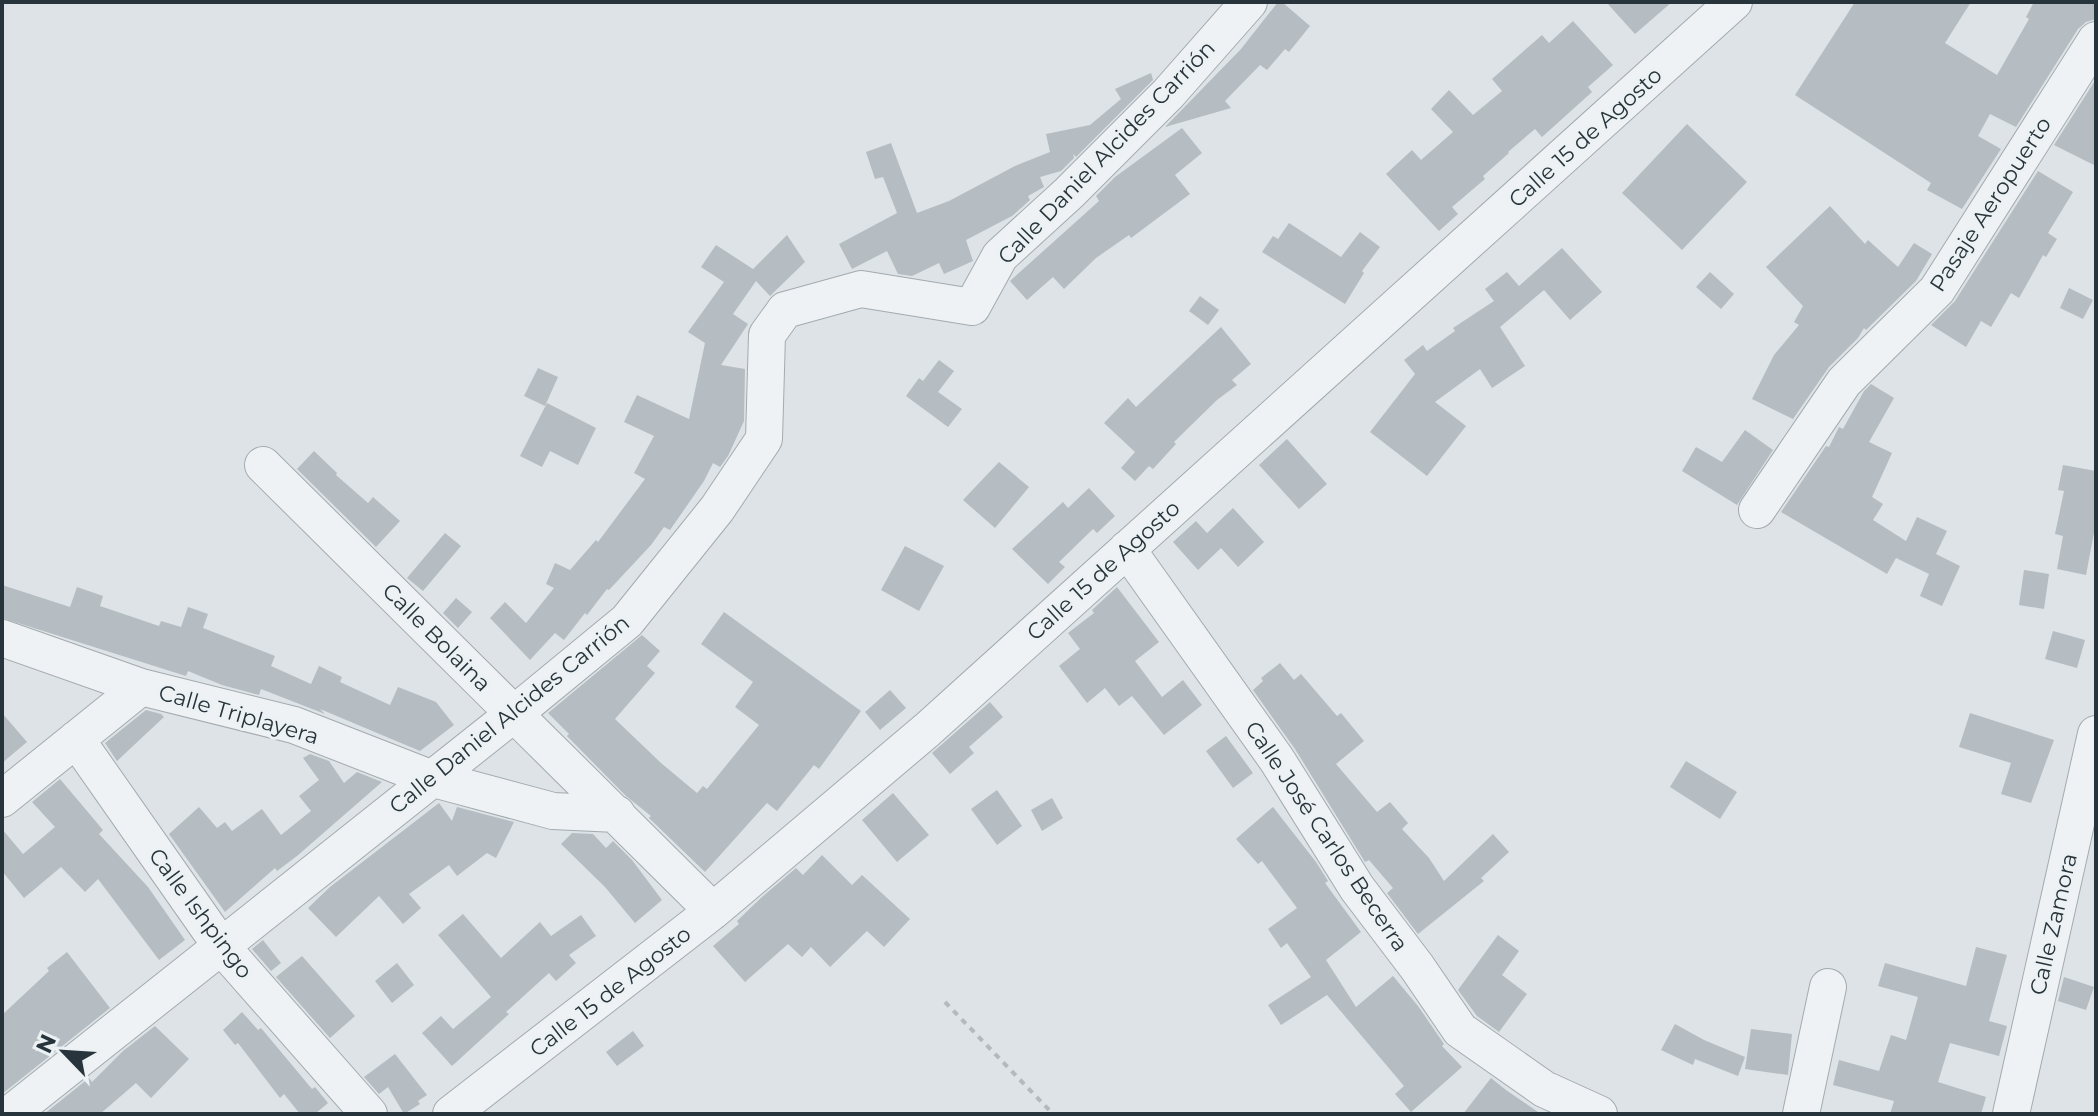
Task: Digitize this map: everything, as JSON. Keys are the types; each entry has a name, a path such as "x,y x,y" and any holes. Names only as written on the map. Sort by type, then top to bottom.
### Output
{"street":[{"name":"Calle Daniel Alcides Carrión","path":"10,1114 627,621 717,509 764,439 767,335 785,310 861,289 972,307 1000,256 1069,193 1168,94 1249,2"},
{"name":"Calle 15 de Agosto","path":"451,1114 713,911 927,730 1734,2"},
{"name":"Pasaje Aeropuerto","path":"1757,510 1844,382 1937,290 2096,40"},
{"name":"Calle Bolaina","path":"263,465 713,911"},
{"name":"Calle José Carlos Becerra","path":"1127,549 1277,760 1357,888 1460,1030 1544,1089 1599,1114"},
{"name":"Calle Triplayera","path":"2,638 141,687 294,725 430,778 553,811 617,814"},
{"path":"2,799 141,687"},
{"name":"Calle Zamora","path":"2011,1114 2096,734"},
{"name":"Calle Ishpingo","path":"76,739 221,946 369,1114"},
{"path":"1801,1114 1828,987"}],"path":[{"path":"945,1002 1053,1114"}],"building":[{"path":"1278,2 1310,26 1289,52 1285,49 1267,70 1260,65 1225,101 1231,108 1165,127 1241,49"},
{"path":"1606,2 1672,2 1635,34"},
{"path":"1855,2 1971,2 1945,43 1997,75 2029,19 2026,17 2034,2 2096,2 2096,19 2078,29 2016,127 1990,114 1978,136 2001,149 1962,209 1927,190 1931,183 1795,95"},
{"path":"1573,21 1613,65 1588,87 1592,92 1542,137 1535,129 1508,152 1483,176 1485,179 1452,207 1458,214 1439,231 1386,174 1412,150 1421,160 1453,132 1431,109 1449,90 1473,115 1502,91 1492,79 1542,35 1549,43"},
{"path":"1151,73 1153,80 1076,157 1073,154 1074,158 1061,171 1040,177 1044,187 1028,196 1030,200 1012,216 966,240 973,261 944,274 939,263 912,276 898,274 887,251 852,269 839,244 897,213 883,177 875,179 866,152 891,143 917,213 949,201 1015,166 1050,152 1046,134 1090,125 1121,99 1115,89"},
{"path":"2096,79 2096,166 2054,145"},
{"path":"1687,124 1747,182 1682,250 1622,193"},
{"path":"1182,128 1202,153 1175,175 1190,194 1131,238 1129,235 1096,258 1064,289 1053,277 1027,300 1010,281 1099,201 1096,196 1115,177"},
{"path":"2038,171 2073,192 2048,233 2057,239 2046,257 2043,255 2019,298 2011,293 1991,327 1981,321 1966,347 1931,325 1955,301"},
{"path":"1830,206 1865,244 1868,240 1898,267 1914,243 1932,254 1916,281 1866,330 1864,328 1829,367 1793,419 1752,399 1774,355 1799,325 1794,322 1803,306 1766,267"},
{"path":"1289,223 1341,257 1360,232 1380,247 1362,271 1364,273 1345,304 1262,252 1273,236 1278,239"},
{"path":"787,235 805,262 770,296 756,281 733,314 748,324 721,365 745,369 744,421 728,456 720,467 713,463 670,530 664,527 564,640 555,633 530,660 490,618 505,602 526,623 554,588 546,584 555,563 570,570 596,540 598,542 645,479 634,473 654,436 624,422 637,395 689,419 705,343 688,332 724,282 701,267 716,245 753,269"},
{"path":"1562,248 1602,292 1570,320 1544,290 1500,327 1525,366 1492,388 1480,369 1435,402 1466,426 1427,476 1370,432 1415,374 1404,360 1423,345 1427,351 1455,331 1453,328 1494,301 1485,289 1507,272 1519,286"},
{"path":"1710,272 1734,294 1721,309 1696,287"},
{"path":"2069,288 2093,300 2083,319 2060,308"},
{"path":"1200,296 1219,310 1208,325 1189,311"},
{"path":"1221,327 1251,364 1232,380 1237,385 1174,442 1176,444 1153,469 1149,466 1135,481 1121,468 1135,452 1104,423 1128,398 1136,407"},
{"path":"939,360 954,371 938,392 962,409 948,427 906,396 919,378 923,381"},
{"path":"538,368 558,377 545,406 524,396"},
{"path":"1871,384 1894,398 1869,442 1892,453 1872,497 1883,504 1873,520 1906,541 1917,517 1947,531 1936,554 1960,566 1942,606 1920,596 1929,574 1896,558 1887,574 1781,512 1826,446 1829,447 1839,427 1843,429"},
{"path":"547,403 596,428 578,465 550,451 542,467 520,456"},
{"path":"1745,430 1773,450 1737,505 1682,471 1696,447 1722,462"},
{"path":"1287,439 1327,484 1299,509 1259,465"},
{"path":"314,451 368,503 373,497 400,521 376,547 297,469"},
{"path":"999,462 1029,487 995,528 963,500"},
{"path":"2063,465 2096,471 2096,522 2086,575 2057,569 2063,536 2055,534 2064,491 2058,490"},
{"path":"1089,488 1115,516 1097,533 1093,529 1059,562 1065,567 1048,584 1012,549 1063,502 1068,508"},
{"path":"1233,508 1264,542 1238,567 1221,548 1198,570 1173,542 1196,521 1207,533"},
{"path":"445,533 461,546 423,591 407,578"},
{"path":"905,546 944,566 919,611 881,590"},
{"path":"2024,570 2049,574 2044,609 2019,605"},
{"path":"2,585 70,607 77,587 103,596 100,606 159,626 161,621 181,627 188,607 208,614 203,628 275,656 271,666 311,684 319,666 342,677 340,682 390,705 398,687 436,702 454,725 420,751 320,709 325,714 261,689 259,695 188,671 186,676 2,618"},
{"path":"1117,587 1159,642 1135,661 1162,697 1183,680 1202,705 1164,735 1132,696 1119,706 1105,688 1087,703 1059,666 1080,649 1068,633 1094,613 1092,610"},
{"path":"456,598 472,612 458,628 443,613"},
{"path":"724,612 861,711 819,769 814,765 777,811 767,803 705,872 649,818 651,816 626,796 548,713 642,635 660,651 647,666 655,673 615,719 697,793 703,786 707,789 759,725 735,707 753,682 701,644"},
{"path":"2053,631 2085,640 2077,668 2045,659"},
{"path":"1280,663 1294,680 1301,674 1337,716 1341,713 1364,741 1336,764 1377,812 1390,802 1408,823 1402,829 1429,858 1444,881 1493,834 1509,852 1481,878 1484,881 1418,934 1387,893 1393,888 1369,860 1365,862 1295,749 1253,690 1263,681 1261,678"},
{"path":"890,690 906,708 880,730 865,712"},
{"path":"990,702 1003,717 969,747 974,753 950,774 932,753"},
{"path":"146,710 164,717 117,761 105,743"},
{"path":"2,713 27,742 2,763"},
{"path":"1970,713 2054,740 2031,803 2001,794 2011,763 1959,747"},
{"path":"1226,736 1253,773 1233,788 1206,751"},
{"path":"310,754 329,761 344,783 357,772 382,782 297,856 277,871 275,868 225,912 169,834 199,807 217,828 225,822 232,831 262,809 281,835 311,811 299,796 319,780 303,758"},
{"path":"1686,761 1737,792 1720,819 1670,787"},
{"path":"60,779 103,830 99,834 148,887 185,940 159,960 98,879 85,892 61,867 24,898 2,871 2,829 23,854 55,827 32,802"},
{"path":"997,790 1022,826 997,845 971,809"},
{"path":"893,793 929,835 897,862 862,820"},
{"path":"1052,798 1063,818 1042,831 1031,810"},
{"path":"439,803 452,821 457,807 514,822 496,858 487,853 457,876 449,865 409,894 421,908 403,924 379,896 336,937 308,908 330,887"},
{"path":"1273,807 1316,862 1328,881 1325,883 1361,932 1326,960 1356,1007 1393,976 1418,1006 1444,1044 1442,1046 1462,1067 1411,1112 1395,1094 1404,1086 1327,995 1281,1025 1268,1005 1311,977 1287,943 1281,948 1268,929 1297,908 1262,861 1258,864 1236,839"},
{"path":"572,833 593,834 606,848 613,841 632,860 662,900 635,923 605,887 561,844"},
{"path":"822,855 852,885 862,875 910,919 884,947 867,931 830,967 811,947 802,957 788,944 745,982 713,946 796,868 803,875"},
{"path":"463,914 501,958 540,922 551,936 581,915 596,936 569,955 576,963 556,981 549,973 452,1066 422,1033 441,1016 453,1029 491,997 438,935"},
{"path":"1498,935 1519,951 1502,975 1527,994 1499,1032 1477,1016 1458,990"},
{"path":"263,940 281,963 271,971 252,949"},
{"path":"1976,947 2007,955 1989,1021 2007,1026 1999,1056 1950,1043 1938,1082 1986,1097 1981,1114 1890,1114 1894,1101 1833,1085 1839,1060 1879,1071 1891,1035 1906,1040 1918,997 1878,986 1885,963 1966,986"},
{"path":"67,952 110,1008 2,1094 2,1015 49,971 47,968"},
{"path":"302,956 355,1016 330,1038 276,977"},
{"path":"397,963 414,985 392,1003 375,981"},
{"path":"2064,977 2094,987 2086,1010 2058,1001"},
{"path":"242,1012 258,1030 261,1028 312,1089 315,1087 328,1103 315,1114 300,1114 284,1094 280,1098 238,1043 235,1045 223,1030"},
{"path":"1675,1024 1745,1057 1738,1076 1695,1059 1693,1065 1661,1050"},
{"path":"155,1026 189,1059 151,1098 136,1083 100,1114 44,1114 89,1078 92,1082 123,1051"},
{"path":"1751,1029 1792,1034 1788,1075 1745,1069"},
{"path":"633,1031 644,1046 617,1066 606,1052"},
{"path":"395,1054 427,1095 418,1101 420,1104 404,1114 388,1087 379,1094 364,1077"},
{"path":"1491,1078 1506,1090 1541,1114 1463,1114"}]}
